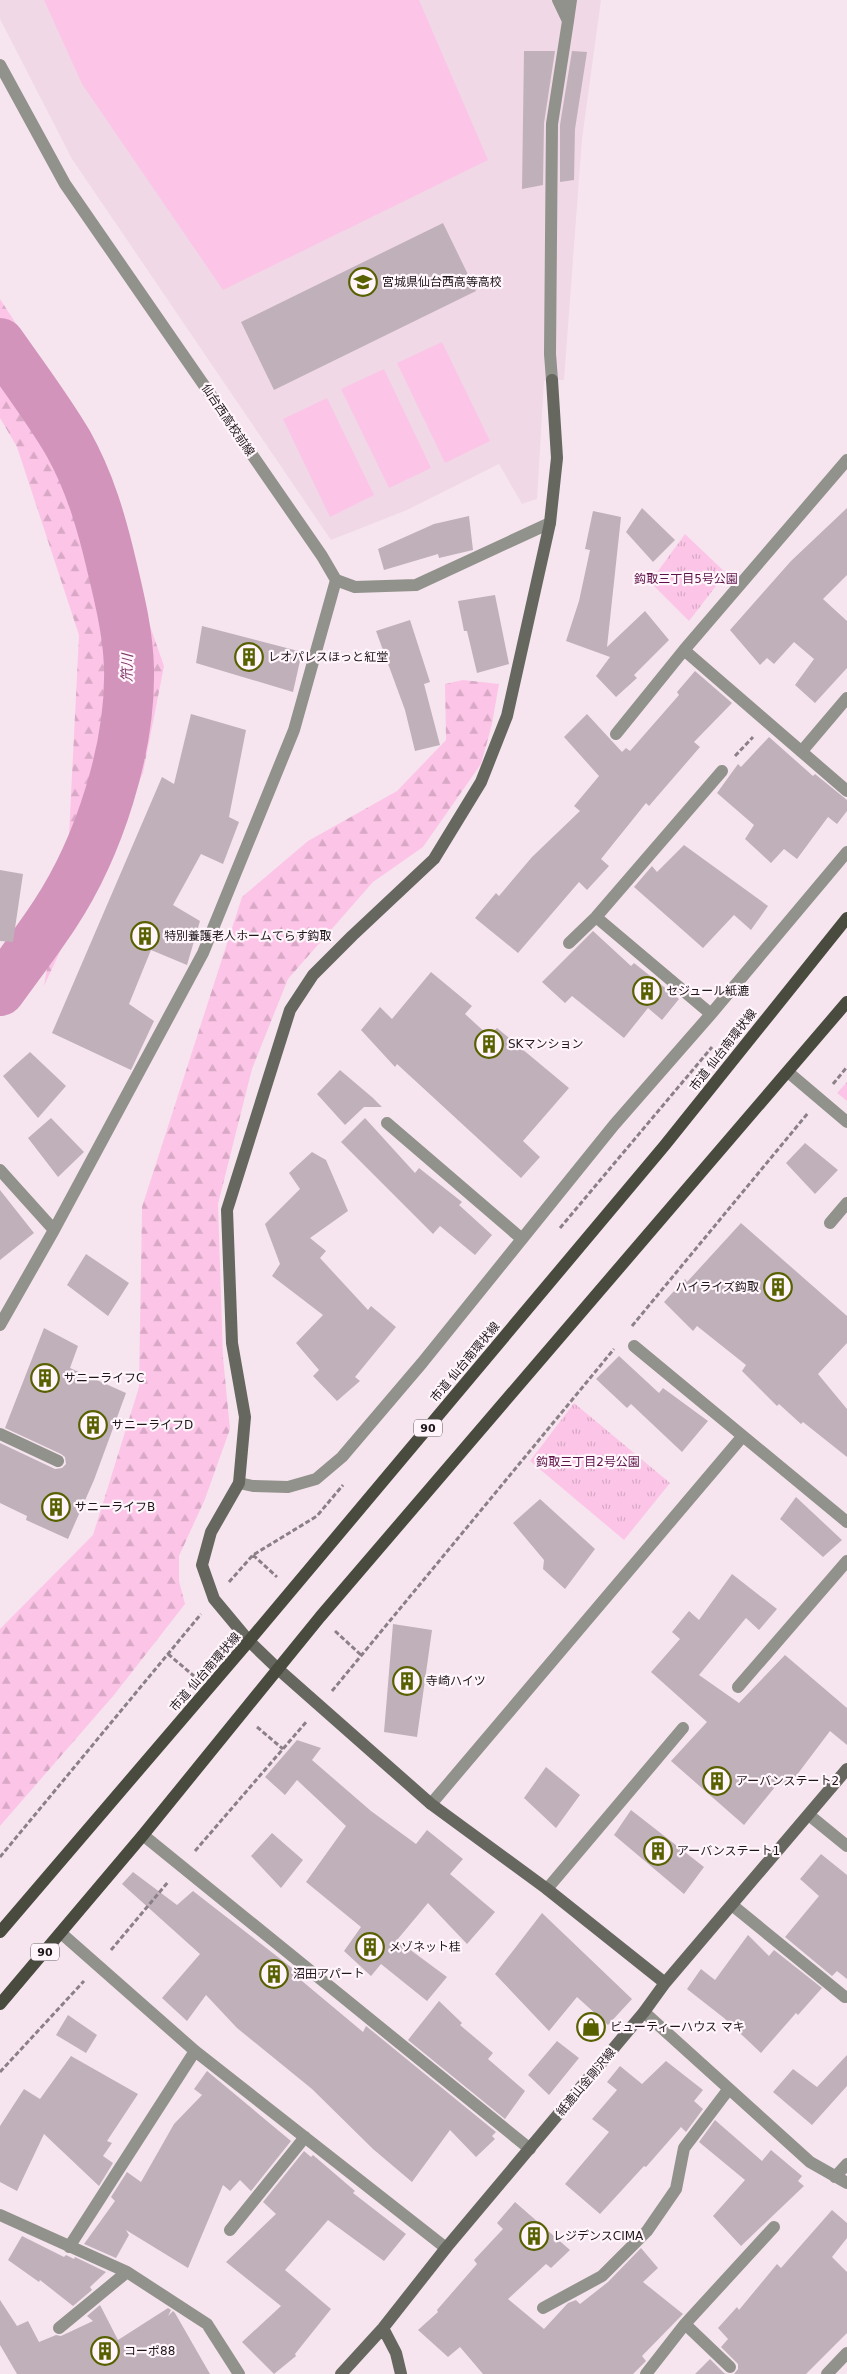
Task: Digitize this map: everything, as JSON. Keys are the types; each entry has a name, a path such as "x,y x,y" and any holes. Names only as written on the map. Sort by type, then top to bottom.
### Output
{"main road":[{"name":"市道 仙台南環状線","path":"0,1932 249,1641 665,1145 847,918"},
{"name":"90","path":"0,2004 144,1835 320,1617 847,1002"}],"street":[{"path":"558,0 568,21"},
{"path":"571,0 552,124 550,345 557,458 550,523 507,716 481,782 434,859 320,969 290,1010 227,1210 232,1343 245,1417 240,1483 210,1532 202,1565 214,1599 249,1641 278,1669 431,1804 547,1890 665,1983"},
{"name":"仙台西高校前線","path":"0,65 65,184 316,548 336,580"},
{"path":"616,734 684,650 847,460"},
{"path":"0,1325 54,1230 203,953 294,730 336,580 355,587 416,585 550,523"},
{"path":"684,650 847,791"},
{"path":"802,751 847,698"},
{"path":"569,943 596,917 722,771"},
{"path":"240,1483 254,1486 288,1487 316,1480 342,1457 614,1125 712,1014 847,852"},
{"path":"596,917 712,1014"},
{"path":"788,1072 847,1122"},
{"path":"387,1123 522,1239"},
{"path":"0,1170 54,1230"},
{"path":"830,1223 847,1203"},
{"path":"634,1346 847,1522"},
{"path":"0,1434 58,1461"},
{"path":"431,1804 742,1437"},
{"path":"738,1687 847,1561"},
{"path":"547,1890 683,1728"},
{"name":"紙漉山金剛沢線","path":"341,2374 383,2328 446,2248 644,2012 665,1983 847,1769"},
{"path":"809,1815 847,1846"},
{"path":"144,1835 530,2149"},
{"path":"732,1905 845,1997"},
{"path":"61,1933 195,2051 446,2248"},
{"path":"644,2012 728,2090 810,2162 834,2177 847,2182"},
{"path":"69,2247 195,2051"},
{"path":"543,2308 602,2276 647,2231 676,2189 684,2148 728,2090"},
{"path":"230,2230 305,2137"},
{"path":"834,2177 847,2164"},
{"path":"0,2215 127,2272 207,2324 239,2374"},
{"path":"646,2374 685,2324 774,2227"},
{"path":"59,2328 127,2272"},
{"path":"685,2324 730,2367"},
{"path":"383,2328 396,2353 401,2374"},
{"path":"827,2374 847,2352"}],"path":[{"path":"722,771 767,721"},
{"path":"631,1327 847,1067"},
{"path":"0,2072 98,1966 320,1706 619,1342"}],"shaded area":[{"name":"宮城県仙台西高等高校","path":"0,0 601,0 582,139 564,380 544,381 537,499 522,504 499,464 407,510 331,540 72,159 0,19"}],"green space":[{"path":"44,0 419,0 488,160 223,290 82,84"},
{"path":"0,299 77,417 164,666 143,773 44,986 69,835 79,635 17,447 0,418"},
{"path":"442,342 490,441 445,463 397,363"},
{"path":"384,369 431,468 389,488 341,389"},
{"path":"327,398 374,495 330,517 283,419"},
{"name":"鈎取三丁目5号公園","path":"685,534 726,573 689,621 650,582"},
{"path":"463,680 499,684 492,724 481,764 423,847 373,882 288,979 252,1069 218,1204 223,1357 230,1429 205,1499 179,1556 179,1581 185,1604 114,1695 0,1826 0,1629 93,1535 139,1387 142,1207 242,897 308,841 397,791 446,740 445,684"},
{"path":"847,1082 847,1101 837,1093"},
{"name":"鈎取三丁目2号公園","path":"574,1403 670,1483 624,1540 530,1461"}],"building":[{"path":"524,51 555,51 544,123 543,185 522,189"},
{"path":"572,51 587,52 575,129 574,180 560,182 560,125"},
{"path":"443,223 476,291 274,390 241,322"},
{"path":"642,508 675,540 653,562 626,532"},
{"path":"847,508 847,575 823,599 847,621 847,668 815,703 795,685 814,659 794,642 774,664 767,658 760,665 730,630 791,561"},
{"path":"593,511 621,517 607,647 645,611 669,640 634,675 637,678 616,697 596,676 610,657 566,641 579,601 590,550 585,549"},
{"path":"469,516 473,550 439,558 438,554 384,570 378,549 434,524"},
{"path":"495,595 509,664 477,673 467,631 464,631 458,601"},
{"path":"410,620 430,682 424,684 440,745 415,751 405,710 376,631"},
{"name":"レオパレスほっと紅堂","path":"202,626 302,652 293,692 196,663"},
{"path":"695,671 732,703 694,742 700,747 649,806 646,803 601,859 609,866 587,890 579,882 518,953 475,918 496,893 499,896 532,857 580,811 574,806 599,776 564,737 587,714 622,752 626,748 630,751 679,695 677,692"},
{"name":"特別養護老人ホームてらす鈎取","path":"191,714 246,730 229,817 239,822 223,864 201,854 173,905 200,921 187,965 151,950 129,1004 154,1021 131,1070 52,1033 162,777 174,784"},
{"path":"769,737 813,776 815,774 847,800 847,811 837,824 828,817 797,859 784,849 771,863 745,839 754,825 717,793 738,764 741,767"},
{"path":"684,845 768,906 751,930 734,915 703,948 634,887 652,866 657,872"},
{"path":"0,870 23,874 13,942 0,941"},
{"path":"593,931 631,966 634,963 679,999 662,1020 648,1008 624,1038 572,996 565,1003 542,982"},
{"path":"431,972 472,1006 465,1014 489,1036 497,1028 569,1088 523,1141 540,1157 521,1178 397,1064 395,1067 361,1030 380,1007 392,1019"},
{"path":"30,1052 66,1086 38,1118 3,1076"},
{"path":"340,1070 382,1107 364,1107 345,1125 317,1094"},
{"path":"51,1118 84,1152 58,1177 28,1138"},
{"path":"365,1118 415,1173 419,1168 462,1202 459,1205 492,1235 475,1255 440,1226 433,1234 341,1142"},
{"path":"805,1143 838,1170 815,1194 786,1163"},
{"path":"312,1152 326,1160 348,1211 310,1238 326,1251 320,1258 368,1310 371,1306 396,1327 355,1377 360,1381 337,1401 313,1376 319,1370 296,1343 323,1315 272,1276 280,1264 265,1224 300,1189 289,1173"},
{"path":"0,1190 34,1233 0,1260"},
{"path":"741,1223 847,1316 847,1343 818,1374 847,1409 847,1457 803,1422 801,1424 779,1404 777,1406 742,1371 746,1365 697,1326 693,1331 664,1302 685,1279 687,1282"},
{"path":"86,1254 129,1283 108,1316 67,1285"},
{"path":"44,1328 78,1346 70,1368 126,1393 94,1480 68,1539 26,1520 27,1516 0,1503 0,1443 55,1469 62,1468 66,1464 65,1457 61,1454 5,1428"},
{"path":"619,1356 659,1393 663,1388 708,1421 682,1452 631,1404 627,1408 596,1379"},
{"path":"796,1497 842,1540 823,1557 780,1519"},
{"path":"540,1499 595,1549 565,1589 543,1569 544,1560 513,1523"},
{"path":"732,1574 777,1609 759,1630 746,1618 699,1675 739,1703 785,1655 847,1708 847,1745 830,1731 787,1788 779,1782 744,1825 671,1761 707,1722 651,1672 680,1639 672,1632 689,1611 699,1620"},
{"name":"寺崎ハイツ","path":"393,1624 432,1630 417,1737 384,1732"},
{"path":"297,1740 321,1748 312,1760 371,1811 416,1844 427,1830 463,1859 450,1874 495,1912 467,1944 428,1903 397,1940 447,1977 427,2001 381,1964 371,1976 344,1951 361,1927 306,1882 346,1826 297,1780 285,1795 265,1777"},
{"path":"546,1767 580,1795 556,1828 524,1798"},
{"name":"アーバンステート1","path":"631,1810 704,1867 684,1894 614,1835"},
{"path":"272,1833 303,1860 281,1888 251,1856"},
{"path":"821,1854 847,1875 847,1979 837,1971 832,1976 785,1937 819,1896 800,1879"},
{"path":"133,1872 177,1905 193,1891 305,1978 302,1981 363,2032 366,2026 496,2132 492,2136 495,2139 476,2157 450,2130 412,2182 373,2149 312,2089 237,2028 206,1995 187,2021 162,1998 200,1954 122,1884"},
{"path":"542,1913 632,1999 608,2025 577,1997 549,2031 495,1974"},
{"path":"748,1935 769,1956 774,1950 822,1988 798,2015 796,2013 761,2053 724,2018 687,1989 701,1969 715,1980"},
{"path":"439,2001 462,2023 460,2025 493,2053 488,2059 525,2091 505,2119 408,2040"},
{"path":"68,2015 97,2035 86,2053 56,2035"},
{"path":"557,2041 579,2058 549,2095 528,2075"},
{"path":"847,2055 847,2086 812,2125 773,2092 793,2069 817,2087"},
{"path":"71,2056 138,2094 107,2141 112,2143 103,2156 113,2163 99,2186 44,2134 17,2191 0,2182 0,2126 24,2089 40,2099"},
{"path":"666,2061 703,2090 694,2101 703,2109 686,2132 681,2127 646,2167 644,2166 600,2214 565,2184 609,2132 592,2119 617,2090 607,2082 620,2066 642,2084"},
{"path":"207,2071 291,2141 251,2191 240,2180 230,2191 223,2185 188,2268 126,2230 129,2235 116,2258 84,2244 115,2201 111,2197 127,2172 141,2182 174,2124 202,2095 194,2089"},
{"path":"715,2120 762,2161 771,2150 802,2176 798,2181 804,2186 741,2246 713,2216 745,2180 699,2142"},
{"path":"304,2151 311,2157 313,2155 355,2191 353,2193 406,2234 384,2261 328,2220 285,2270 331,2309 295,2354 296,2356 274,2374 242,2342 281,2306 226,2262 276,2214 263,2202"},
{"path":"515,2202 570,2250 551,2268 546,2264 508,2299 544,2329 568,2303 576,2300 580,2304 608,2282 641,2248 658,2268 643,2282 683,2314 642,2356 646,2361 633,2374 483,2374 460,2347 448,2357 418,2330 438,2312 437,2310 477,2264 474,2260 503,2229 497,2223"},
{"path":"832,2210 847,2223 847,2238 832,2257 847,2272 847,2333 806,2374 734,2374 738,2369 738,2364 721,2347 728,2339 718,2328 737,2307 739,2310 777,2264 781,2268"},
{"path":"22,2236 64,2257 66,2255 74,2259 75,2257 106,2272 90,2287 92,2290 73,2306 40,2280 39,2282 8,2260"},
{"path":"0,2300 17,2326 28,2321 39,2342 56,2335 61,2336 93,2321 87,2316 100,2305 118,2340 168,2308 171,2310 168,2316 173,2311 175,2313 210,2374 17,2374 0,2345"},
{"path":"710,2359 724,2373 726,2374 695,2374"}],"waterway":[{"name":"笊川","path":"0,343 44,405 68,443 89,488 104,535 118,592 129,668 128,699 118,763 98,828 85,859 55,914 0,991"}],"place":[{"name":"宮城県仙台西高等高校","path":"363,282"},
{"name":"レオパレスほっと紅堂","path":"249,657"},
{"name":"特別養護老人ホームてらす鈎取","path":"145,936"},
{"name":"セジュール紙漉","path":"647,991"},
{"name":"SKマンション","path":"489,1044"},
{"name":"ハイライズ鈎取","path":"778,1287"},
{"name":"サニーライフC","path":"45,1378"},
{"name":"サニーライフD","path":"93,1425"},
{"name":"サニーライフB","path":"56,1507"},
{"name":"寺崎ハイツ","path":"407,1681"},
{"name":"アーバンステート2","path":"717,1781"},
{"name":"アーバンステート1","path":"658,1851"},
{"name":"メゾネット桂","path":"370,1947"},
{"name":"沼田アパート","path":"274,1974"},
{"name":"ビューティーハウス マキ","path":"591,2027"},
{"name":"レジデンスCIMA","path":"534,2236"},
{"name":"コーポ88","path":"105,2351"}]}
